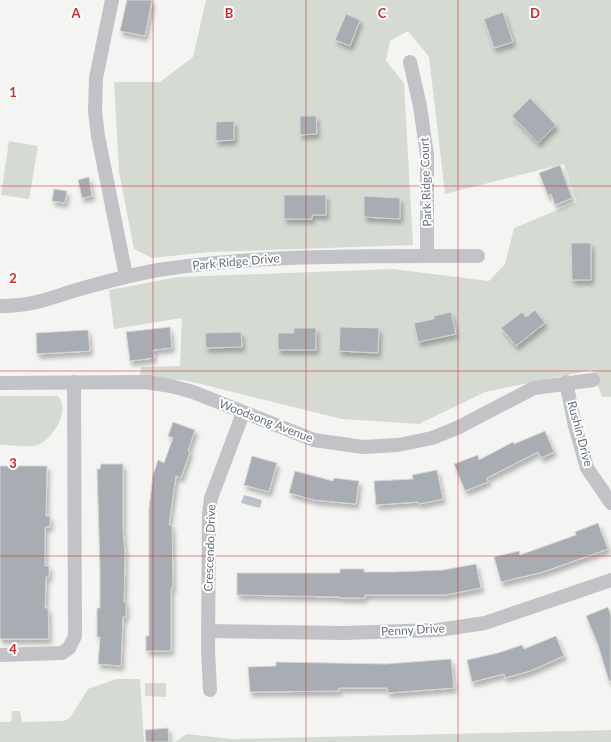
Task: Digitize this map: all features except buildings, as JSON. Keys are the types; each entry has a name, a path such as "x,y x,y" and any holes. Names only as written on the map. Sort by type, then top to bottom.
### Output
{"street":[{"path":"112,0 96,78 95,111 98,136 126,276"},
{"name":"Park Ridge Court","path":"410,62 420,106 427,155 427,256"},
{"name":"Park Ridge Drive","path":"0,306 16,306 47,301 126,276 224,261 478,256"},
{"name":"Woodsong Avenue","path":"0,383 146,382 171,386 193,392 314,440 363,447 398,445 432,438 457,428 534,388 566,382 593,380"},
{"path":"0,655 62,654 68,648 74,636 74,382"},
{"name":"Rushin Drive","path":"566,382 575,426 587,468 611,503"},
{"name":"Crescendo Drive","path":"210,690 208,631 208,532 211,498 244,413"},
{"name":"Penny Drive","path":"208,631 344,633 438,630 485,623 611,580"}],"shaded area":[{"path":"206,0 611,0 611,397 602,397 592,370 485,392 419,424 342,419 189,381 140,376 141,367 180,366 182,318 114,329 109,290 178,277 393,269 489,281 505,264 514,228 577,202 564,164 445,194 429,57 408,31 390,41 386,61 404,83 413,245 210,252 152,258 134,249 119,172 114,82 160,82 193,57"},
{"path":"9,141 38,146 29,199 1,195"},
{"path":"0,396 58,396 62,409 58,424 49,437 38,445 0,445"},
{"path":"244,495 262,500 260,508 241,503"},
{"path":"116,679 140,679 144,742 0,742 0,722 11,722 12,711 20,711 22,722 64,721 70,718 88,689"},
{"path":"145,683 166,683 166,697 145,696"},
{"path":"611,730 611,742 175,742 187,734 232,739"}]}
